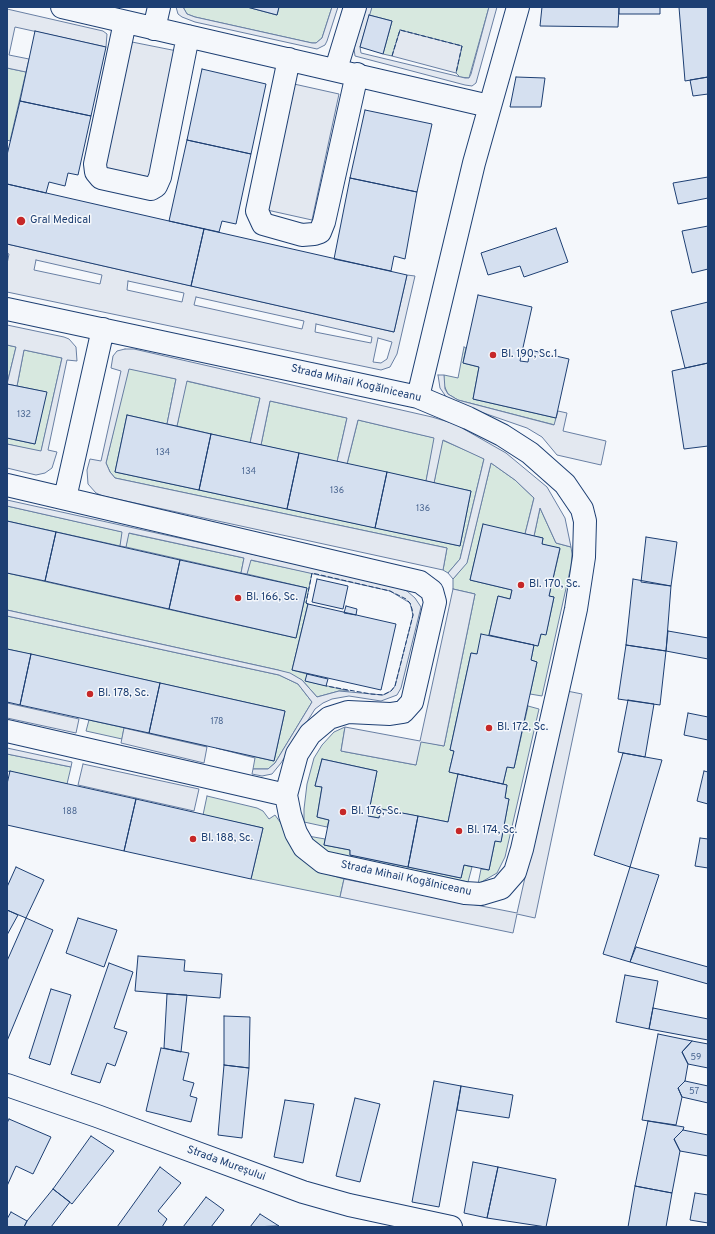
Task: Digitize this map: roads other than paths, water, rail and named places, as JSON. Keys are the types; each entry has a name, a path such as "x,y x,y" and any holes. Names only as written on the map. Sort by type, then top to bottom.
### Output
{"street":[{"path":"62,7 489,106"},
{"path":"154,29 159,7"},
{"path":"289,59 257,211 263,224 302,235 314,234 320,232 324,222 355,7"},
{"path":"418,397 489,106 518,7"},
{"path":"125,22 95,164 96,172 101,178 151,189 156,186 160,177 188,36"},
{"name":"Strada Mihail Kogălniceanu","path":"7,309 418,397 468,418 502,435 530,453 565,484 582,509 585,521 584,557 576,609 522,849 515,872 501,888 481,894 465,893 323,862 304,847 296,833 290,815 286,795 298,754 310,734 329,718 348,712 375,714 404,712 412,702 434,614 436,602 432,591 420,582 7,485"},
{"path":"65,498 103,329"},
{"path":"7,732 286,795"},
{"name":"Strada Mureșului","path":"7,1085 97,1116 303,1192 349,1205 451,1227"}],"place":[{"name":"Gral Medical","path":"21,221"},
{"name":"Bl. 190, Sc.1","path":"493,355"},
{"name":"Bl. 170, Sc.","path":"521,585"},
{"name":"Bl. 166, Sc.","path":"238,598"},
{"name":"Bl. 178, Sc.","path":"90,694"},
{"name":"Bl. 172, Sc.","path":"489,728"},
{"name":"Bl. 176, Sc.","path":"343,812"},
{"name":"Bl. 174, Sc.","path":"459,831"},
{"name":"Bl. 188, Sc.","path":"193,839"}]}
